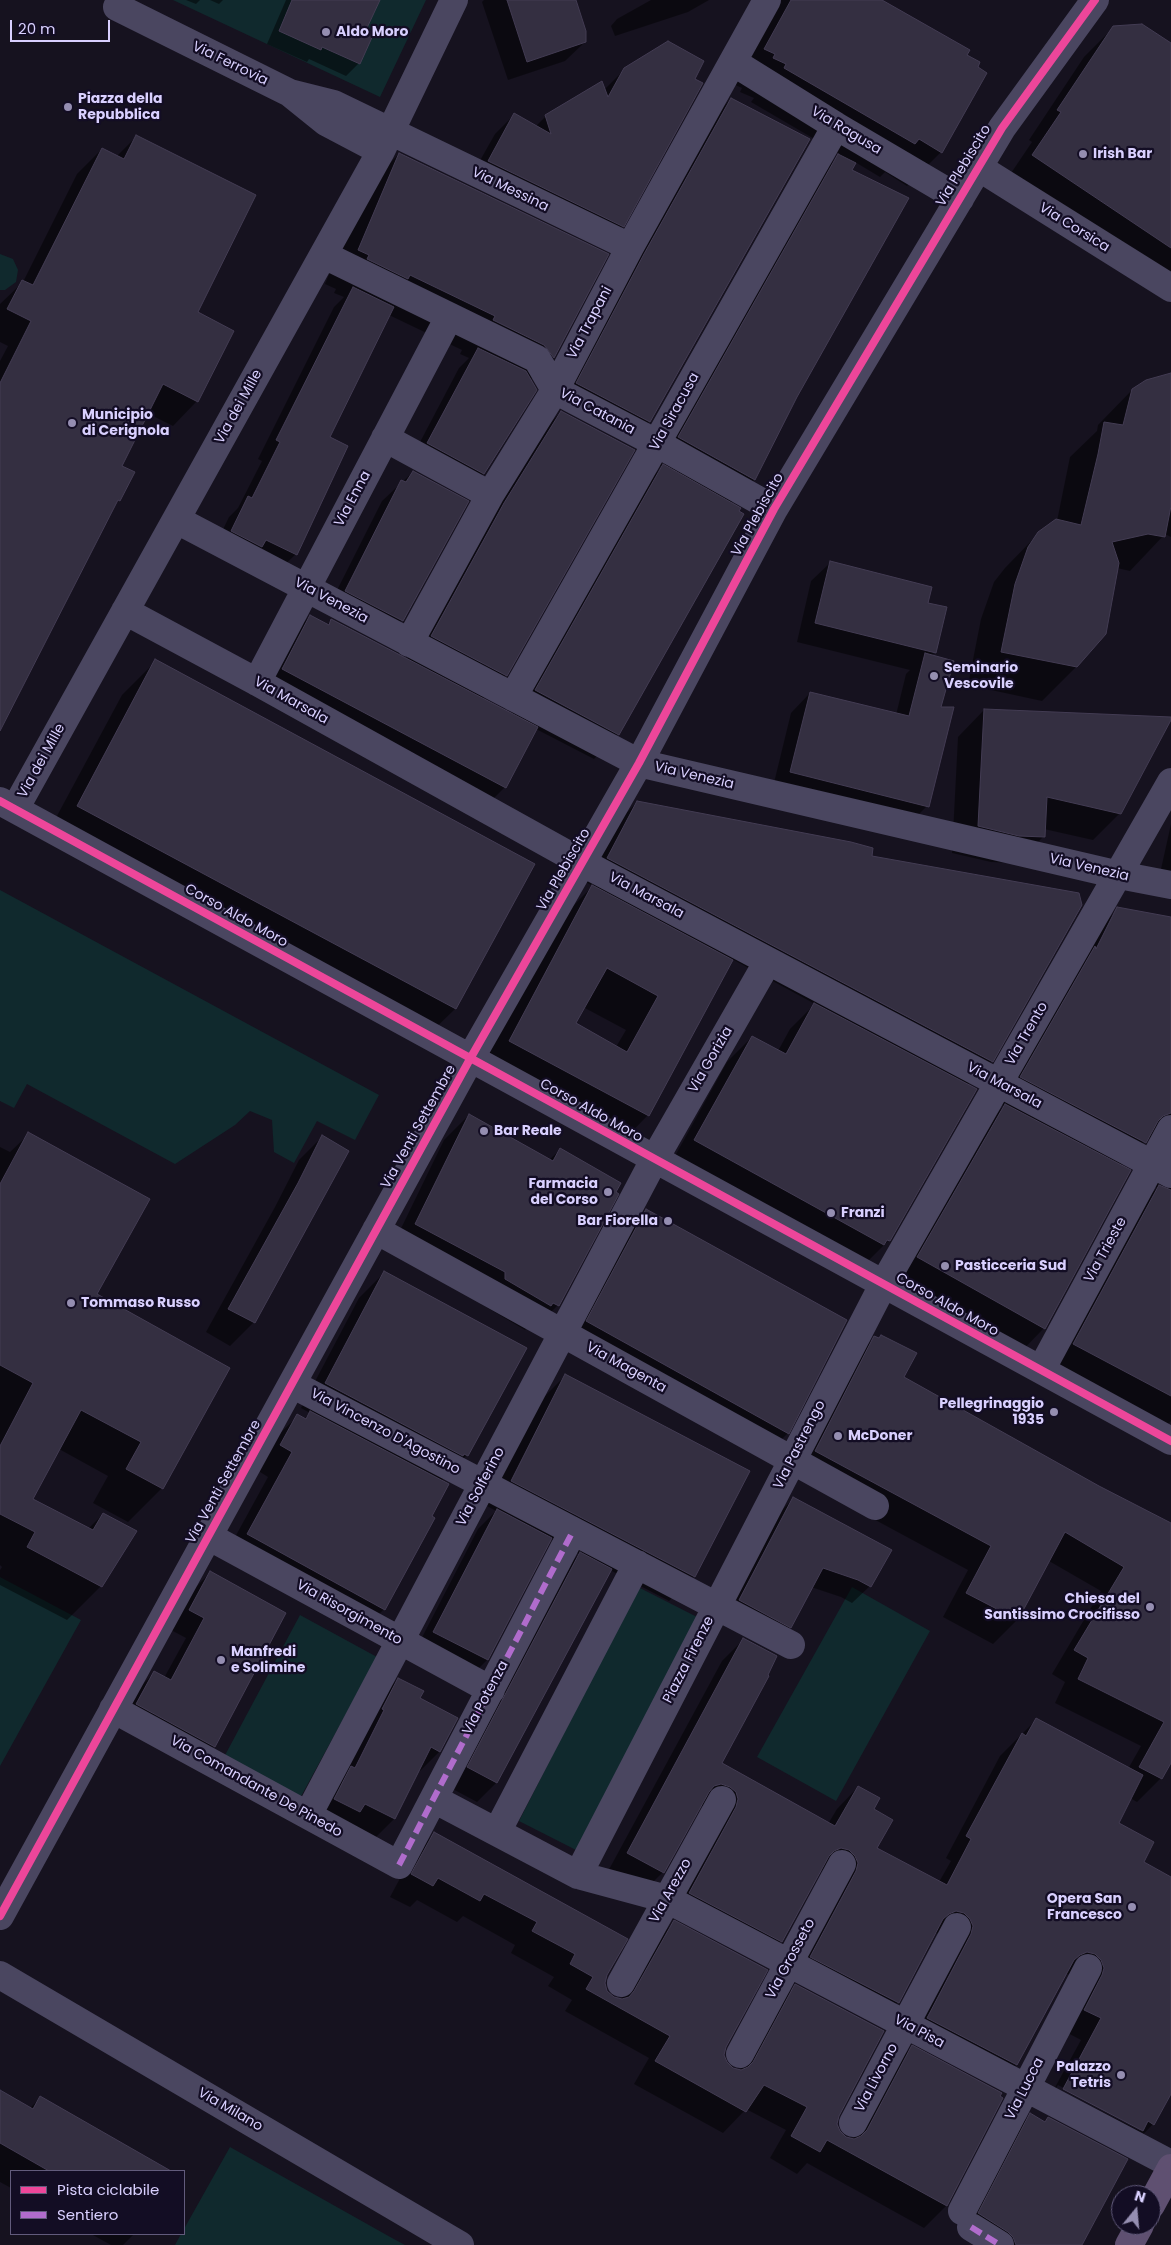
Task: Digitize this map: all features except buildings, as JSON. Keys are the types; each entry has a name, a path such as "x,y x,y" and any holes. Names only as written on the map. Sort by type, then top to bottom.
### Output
{"main road":[{"path":"1161,2186 1171,2168"}],"street":[{"name":"Via dei Mille","path":"7,805 125,611 177,520 385,142 454,0"},
{"name":"Via Trapani","path":"409,643 490,495 555,390 630,247 767,0"},
{"name":"Via Plebiscito","path":"470,1059 639,764 774,509 1002,128 1096,0"},
{"name":"Via Ferrovia","path":"117,7 290,93 326,122 385,142"},
{"name":"Via Ragusa","path":"733,62 836,126 960,199"},
{"name":"Via Siracusa","path":"513,697 658,444 836,126"},
{"name":"Via Messina","path":"385,142 630,247"},
{"name":"Via Corsica","path":"978,167 1171,288"},
{"name":"Via Catania","path":"324,254 537,359 555,390 658,444 774,509"},
{"name":"Via Enna","path":"257,682 449,317"},
{"path":"385,438 490,495"},
{"name":"Via Venezia","path":"177,520 639,764 1119,875 1171,885"},
{"name":"Via Marsala","path":"125,611 583,862 1162,1170"},
{"name":"Via Trento","path":"883,1284 1171,782"},
{"name":"Corso Aldo Moro","path":"7,805 1171,1441"},
{"name":"Via Gorizia","path":"654,1160 768,961"},
{"name":"Via Venti Settembre","path":"0,1916 470,1059"},
{"name":"Via Trieste","path":"1041,1370 1162,1170 1171,1129"},
{"name":"Via Solferino","path":"308,1815 654,1160"},
{"name":"Via Magenta","path":"376,1230 875,1506"},
{"name":"Via Pastrengo","path":"717,1606 883,1284"},
{"name":"Via Vincenzo D'Agostino","path":"292,1384 637,1564"},
{"name":"Via Potenza","path":"399,1865 573,1531"},
{"name":"Via Risorgimento","path":"208,1536 491,1690"},
{"path":"498,1832 637,1564"},
{"name":"Piazza Firenze","path":"578,1874 717,1606 637,1564"},
{"path":"717,1606 791,1645"},
{"name":"Via Comandante De Pinedo","path":"113,1709 399,1865"},
{"path":"434,1799 578,1874"},
{"name":"Via Arezzo","path":"621,1983 722,1800"},
{"name":"Via Grosseto","path":"740,2054 842,1864"},
{"name":"Via Pisa","path":"578,1874 667,1899 1171,2164"},
{"name":"Via Livorno","path":"853,2123 957,1927"},
{"name":"Via Lucca","path":"1000,2245 966,2219 1025,2088 1088,1968"},
{"name":"Via Milano","path":"0,1975 460,2245"}],"green space":[{"path":"173,0 426,0 380,97"},
{"path":"0,254 13,259 18,270 16,282 5,290 0,290"},
{"path":"0,890 379,1095 355,1140 317,1121 294,1163 274,1152 272,1120 250,1111 235,1125 175,1164 27,1084 14,1108 0,1101"},
{"path":"0,1577 81,1620 0,1766"},
{"path":"638,1587 697,1617 578,1851 519,1821"},
{"path":"852,1587 930,1631 836,1801 757,1757"},
{"path":"300,1615 377,1657 299,1800 223,1759"},
{"path":"230,2147 405,2245 175,2245 180,2235 185,2235 185,2227"}],"marked path":[{"path":"399,1865 573,1531"},
{"path":"971,2227 1000,2245"}],"cycle path":[{"path":"0,1916 470,1059 639,763 774,509 1002,128 1095,0"},
{"path":"0,801 1171,1441"}],"place":[{"name":"Aldo Moro","path":"326,32"},
{"name":"Piazza della Repubblica","path":"68,107"},
{"name":"Irish Bar","path":"1083,154"},
{"name":"Municipio di Cerignola","path":"72,423"},
{"name":"Seminario Vescovile","path":"934,676"},
{"name":"Bar Reale","path":"484,1131"},
{"name":"Farmacia del Corso","path":"608,1192"},
{"name":"Franzi","path":"831,1213"},
{"name":"Bar Fiorella","path":"668,1221"},
{"name":"Pasticceria Sud","path":"945,1266"},
{"name":"Tommaso Russo","path":"71,1303"},
{"name":"Pellegrinaggio 1935","path":"1054,1412"},
{"name":"McDoner","path":"838,1436"},
{"name":"Chiesa del Santissimo Crocifisso","path":"1150,1607"},
{"name":"Manfredi e Solimine","path":"221,1660"},
{"name":"Opera San Francesco","path":"1132,1907"},
{"name":"Palazzo Tetris","path":"1121,2075"}]}
